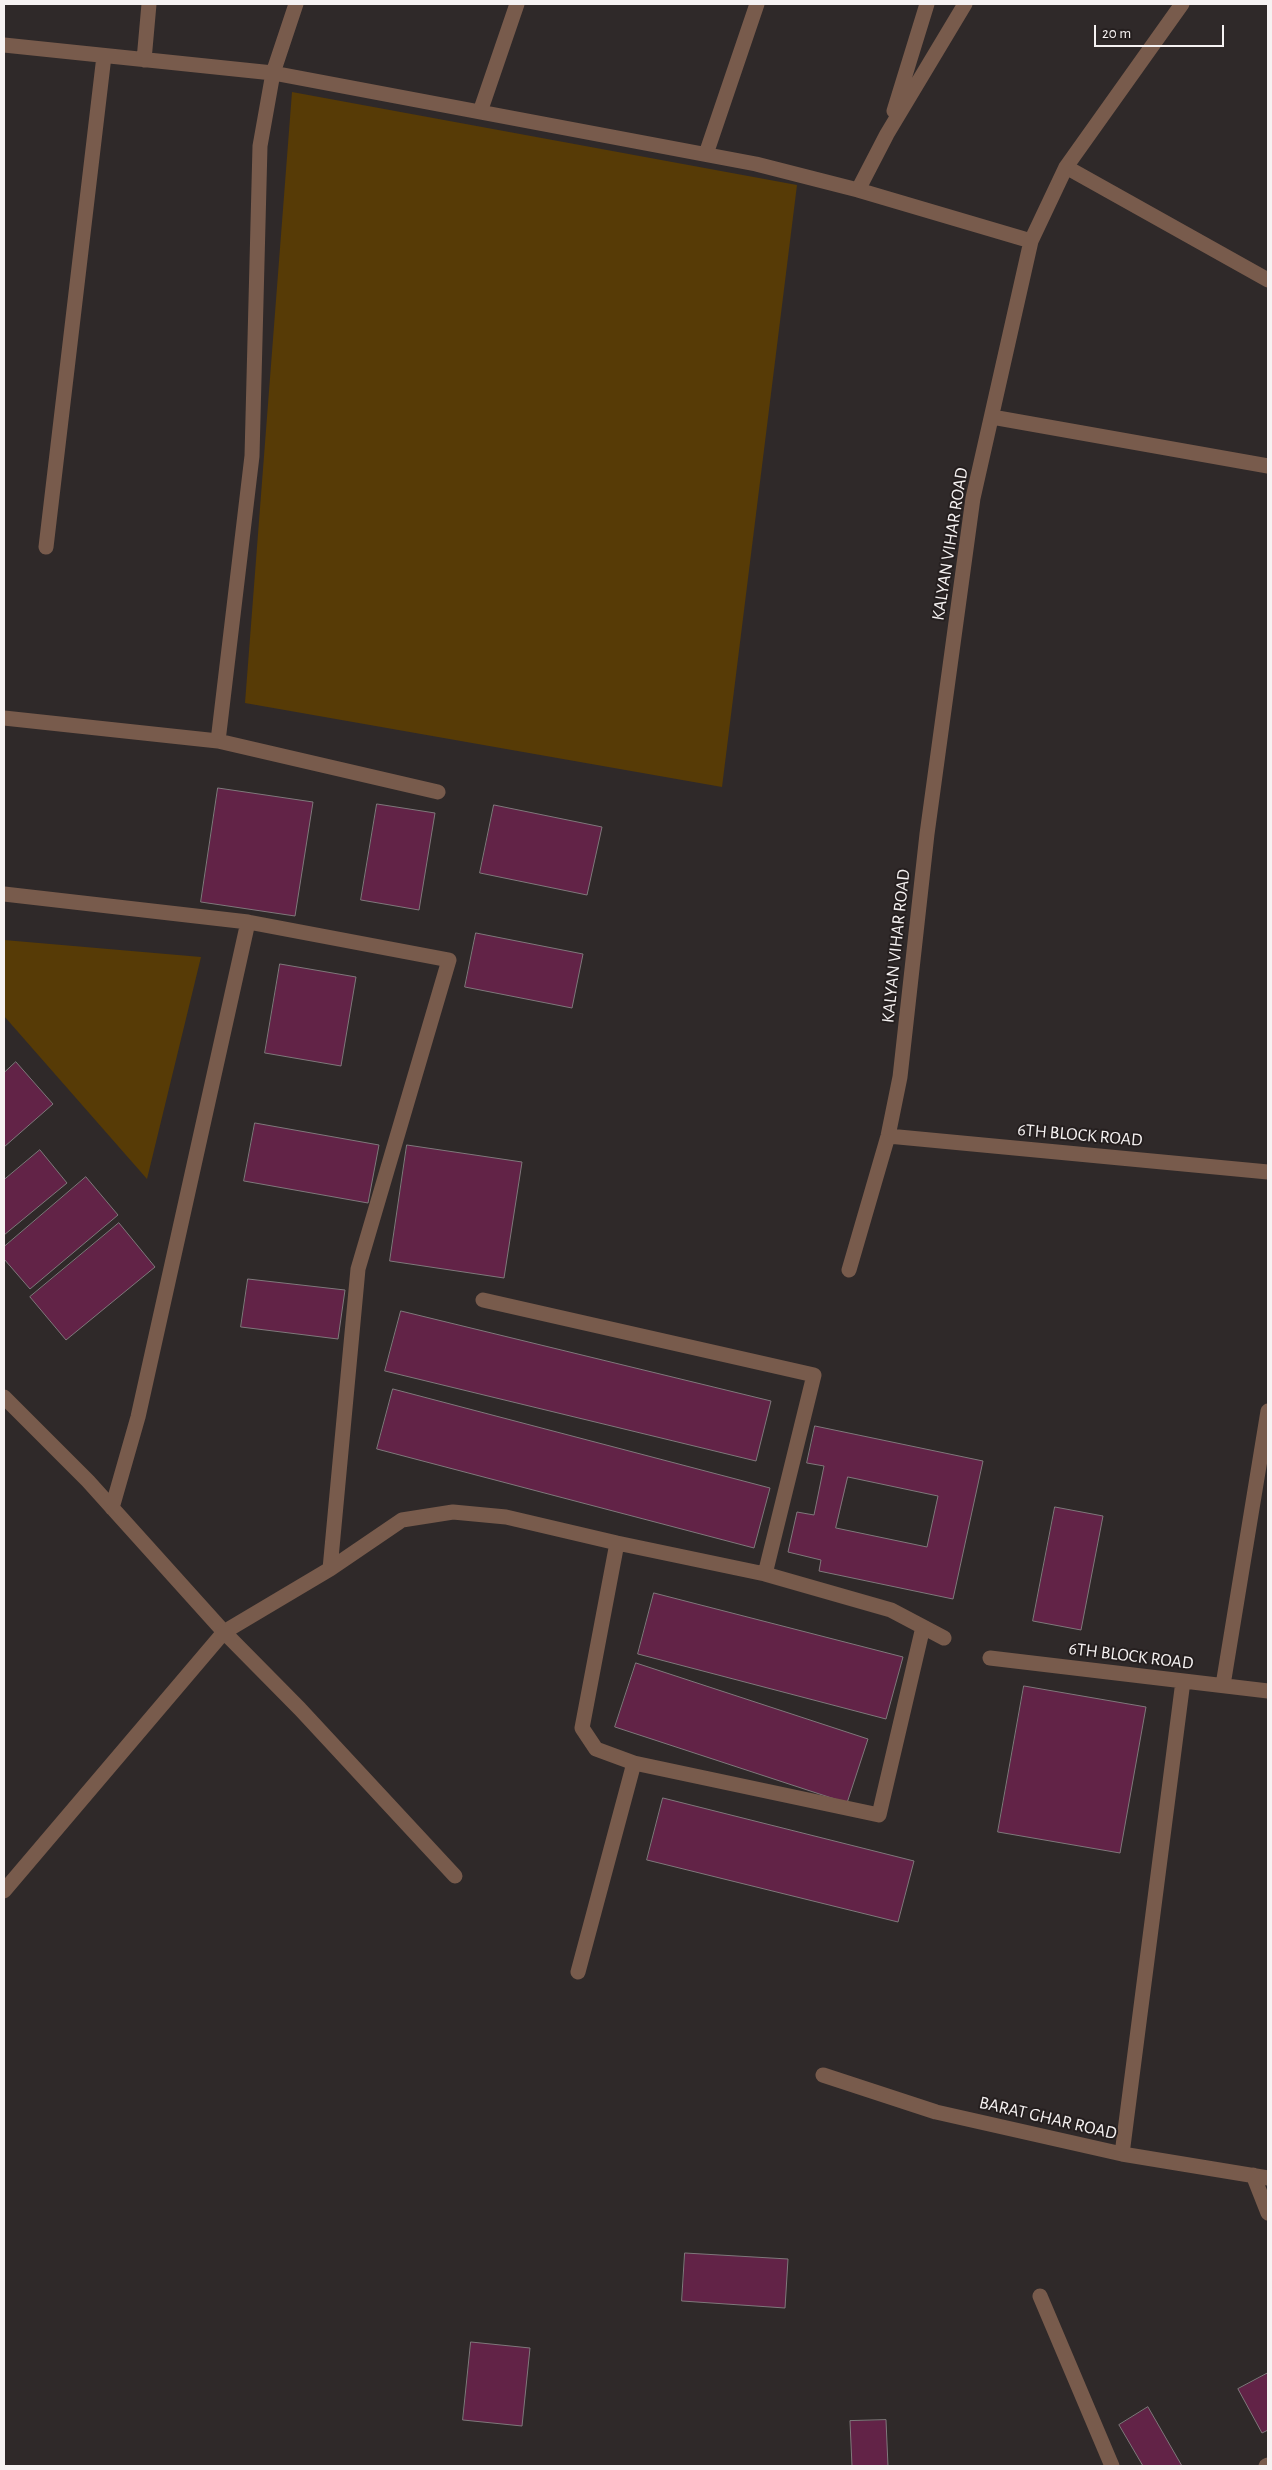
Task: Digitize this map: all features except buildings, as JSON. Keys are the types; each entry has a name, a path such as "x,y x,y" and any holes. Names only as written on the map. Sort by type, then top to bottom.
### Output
{"street":[{"path":"144,60 149,4"},
{"path":"218,741 252,456 260,146 273,73 296,4"},
{"path":"480,112 518,4"},
{"path":"706,154 757,4"},
{"path":"887,134 927,4"},
{"path":"858,190 887,134 965,4"},
{"name":"KALYAN VIHAR ROAD","path":"849,1270 888,1136 900,1076 927,834 973,498 1030,241 1066,167 1182,4"},
{"path":"4,45 273,73 706,154 756,164 858,190 1030,241"},
{"path":"46,547 104,56"},
{"path":"1066,167 1268,280"},
{"path":"992,417 1268,466"},
{"path":"4,718 218,741 438,792"},
{"path":"4,894 248,922 449,960 358,1269 330,1569"},
{"path":"112,1508 140,1408 248,922"},
{"name":"6TH BLOCK ROAD","path":"888,1136 1268,1172"},
{"path":"483,1300 814,1375 766,1574"},
{"path":"4,1397 112,1508 224,1632 300,1709 455,1876"},
{"path":"1223,1685 1268,1410"},
{"path":"4,1891 224,1632 330,1569 402,1520 453,1512 506,1517 617,1543 766,1574 891,1610 944,1638"},
{"path":"617,1543 582,1728 596,1749 634,1763 879,1815 923,1626"},
{"name":"6TH BLOCK ROAD","path":"990,1658 1268,1691"},
{"path":"1122,2154 1183,1681"},
{"path":"578,1972 634,1763"},
{"name":"BARAT GHAR ROAD","path":"823,2075 936,2112 1122,2154 1268,2178"},
{"path":"1253,2175 1268,2213"},
{"path":"1040,2296 1112,2466"}],"shaded area":[{"path":"292,92 797,185 722,787 245,703"},
{"path":"4,940 201,957 147,1179 4,1016"}]}
